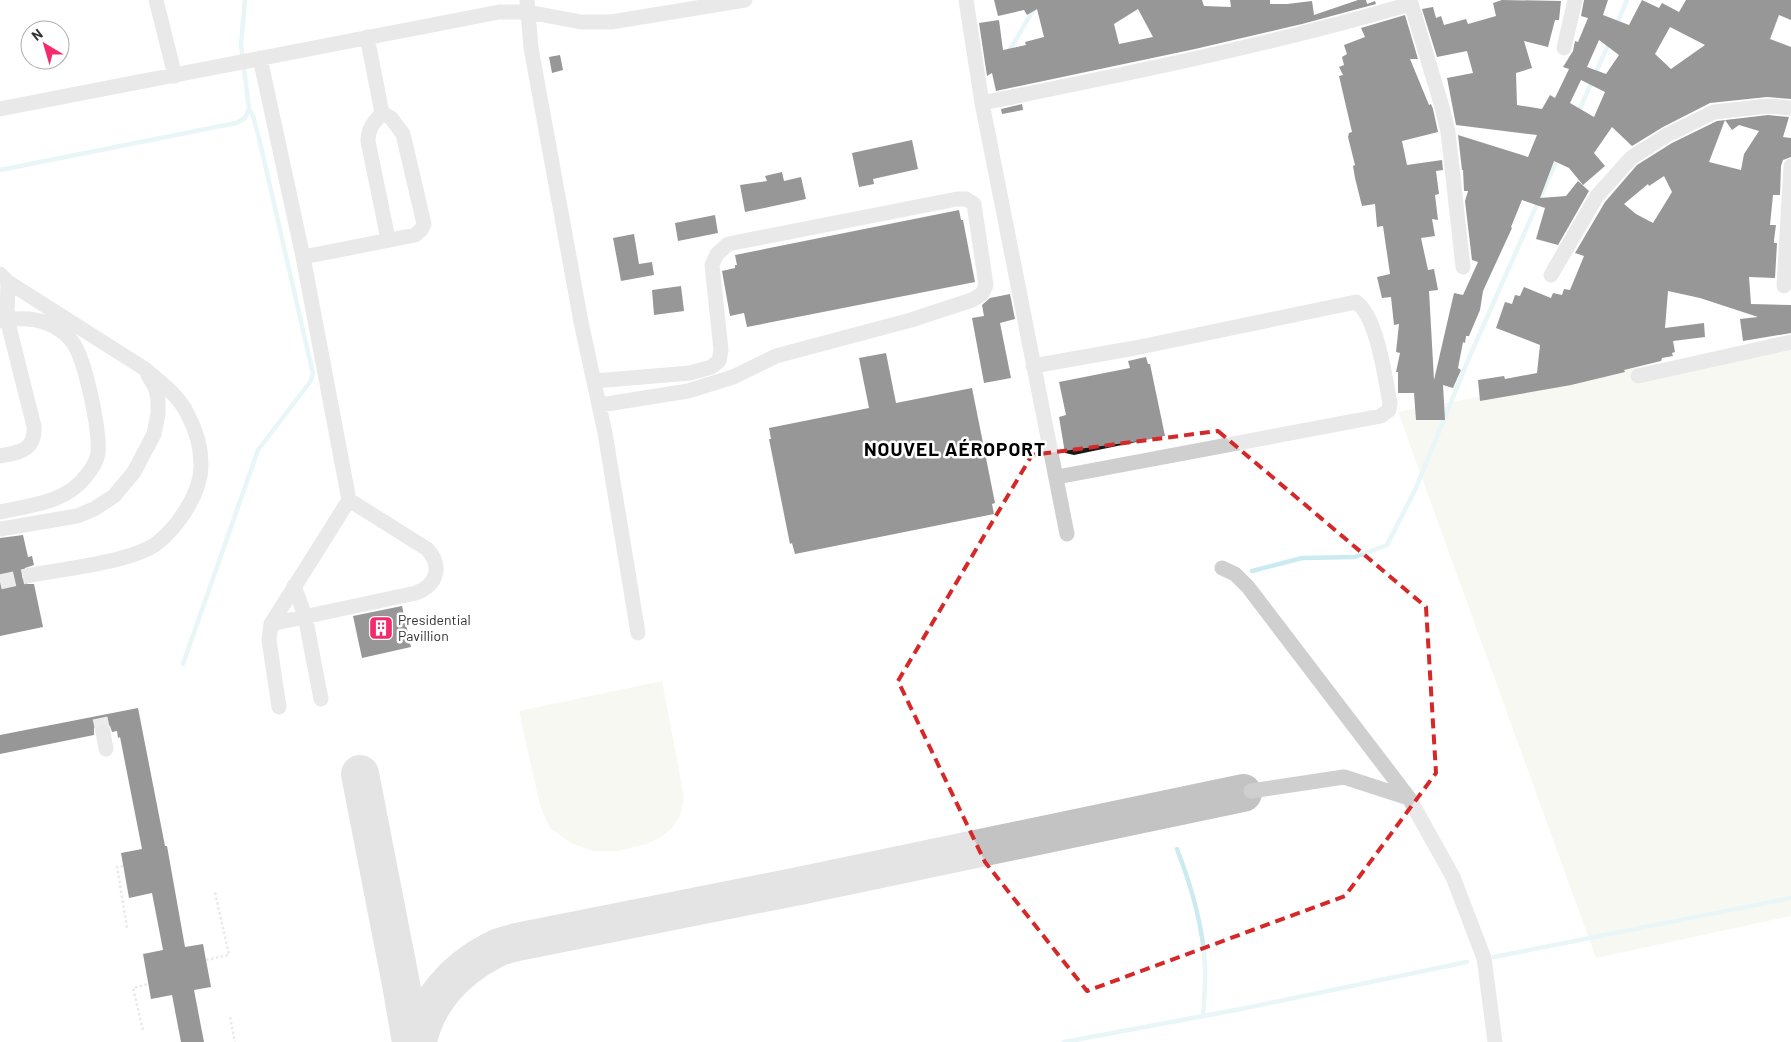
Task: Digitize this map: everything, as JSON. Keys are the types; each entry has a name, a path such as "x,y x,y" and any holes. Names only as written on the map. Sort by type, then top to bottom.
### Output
{"street":[{"path":"156,0 175,76"},
{"path":"0,109 527,6 581,22 611,22 745,0"},
{"path":"966,0 983,106 1067,534"},
{"path":"1564,48 1575,0"},
{"path":"983,106 1329,28 1410,2 1448,132 1462,266"},
{"path":"527,6 531,48 581,322 600,405 638,633"},
{"path":"303,257 415,235 422,230 424,224 403,134 391,118 382,112 367,37"},
{"path":"260,58 303,257 349,500 271,624 269,640 279,707"},
{"path":"1551,274 1596,196 1631,158 1667,135 1714,112 1768,106 1791,108"},
{"path":"382,112 368,132 368,141 388,240"},
{"path":"1784,286 1791,166"},
{"path":"594,381 690,373 711,367 719,361 721,350 712,265 717,254 728,244 958,199 966,199 974,204 986,284 982,294 972,300 911,320 776,356 733,377 688,391 600,405"},
{"path":"0,456 22,451 30,445 34,436 34,426 4,320 4,278"},
{"path":"4,278 145,369 166,387 186,411 198,439 202,464 195,495 177,523 155,544 127,557 31,575"},
{"path":"1033,366 1135,348 1356,302 1362,306 1366,313 1377,339 1390,403 1389,410 1381,416 1057,477"},
{"path":"0,512 48,502 69,492 85,478 93,467 98,453 89,386 80,356 72,340 58,328 40,320 4,320"},
{"path":"1638,376 1791,342"},
{"path":"0,529 77,516 94,509 114,496 134,472 154,434 158,414 158,399 155,387 145,369"},
{"path":"271,624 416,593 430,584 434,577 436,561 428,549 349,500"},
{"path":"1222,568 1235,574 1248,587 1409,798 1453,878 1484,958 1495,1042"},
{"path":"294,586 305,616 321,698"},
{"path":"103,732 106,749"},
{"path":"1251,791 1344,777 1409,798"}],"path":[{"path":"123,866 117,867 127,928"},
{"path":"206,960 229,955 216,892"},
{"path":"143,1030 132,988 148,984"},
{"path":"230,1017 235,1042"}],"highlighted area":[{"path":"1218,431 1426,607 1436,773 1345,896 1087,991 985,862 898,681 1032,455"}],"green space":[{"path":"1791,339 1791,916 1596,958 1398,412"},
{"path":"662,681 684,797 680,816 672,828 661,837 647,844 618,851 592,851 571,843 550,828 540,806 519,711"}],"building":[{"path":"994,0 1202,0 1204,6 1231,7 1230,0 1270,0 1270,4 1312,1 1314,15 1358,0 1366,0 1367,4 1375,1 1376,4 1302,24 1195,49 996,91 992,73 987,76 979,23 999,20 1003,50 1026,45 1025,42 1044,37 1037,9 1027,15 1024,10 998,16","holes":["1138,9 1153,37 1119,44 1114,24"]},
{"path":"1502,0 1561,1 1559,20 1555,20 1548,47 1524,41 1532,68 1516,73 1517,105 1542,109 1550,95 1555,98 1569,69 1563,67 1573,51 1575,41 1578,42 1588,18 1581,16 1584,0 1608,0 1603,15 1629,25 1642,0 1659,8 1662,3 1679,12 1686,0 1791,0 1791,20 1779,15 1770,39 1791,47 1791,99 1767,97 1710,103 1663,127 1632,146 1612,127 1594,153 1605,166 1583,185 1569,168 1554,161 1540,198 1566,196 1578,181 1589,191 1558,245 1536,239 1545,208 1522,200 1512,228 1483,291 1480,310 1469,336 1466,336 1465,343 1463,342 1458,368 1461,370 1453,388 1443,385 1445,420 1416,420 1414,393 1398,393 1398,372 1396,372 1400,353 1396,352 1399,324 1394,325 1391,297 1382,298 1377,277 1390,274 1383,226 1377,227 1375,204 1362,206 1348,137 1349,133 1352,132 1339,76 1343,75 1339,67 1344,65 1342,57 1347,54 1344,45 1365,37 1361,28 1405,15 1418,59 1410,59 1429,105 1431,104 1433,109 1438,132 1402,141 1407,165 1442,160 1443,170 1436,171 1439,194 1435,195 1438,220 1432,219 1435,236 1421,238 1428,270 1434,269 1438,290 1429,291 1434,380 1454,293 1463,295 1478,262 1472,260 1465,201 1468,191 1464,191 1458,135 1528,157 1537,135 1456,125 1447,78 1473,73 1467,51 1437,57 1422,9 1433,7 1436,18 1441,16 1444,25 1466,19 1468,24 1496,16 1493,3","holes":["1670,27 1705,45 1671,69 1655,54","1599,40 1619,55 1606,74 1587,67","1581,80 1605,92 1594,117 1570,103"]},
{"path":"560,55 563,70 552,73 549,57"},
{"path":"1022,104 1023,110 1002,114 1001,109"},
{"path":"1768,115 1789,117 1783,137 1791,138 1791,157 1783,160 1781,166 1780,195 1773,195 1770,225 1776,225 1774,240 1774,243 1777,243 1775,278 1749,277 1751,304 1791,305 1791,333 1743,341 1740,319 1758,317 1700,298 1668,291 1665,328 1704,323 1705,337 1673,341 1675,352 1672,353 1673,356 1662,358 1661,361 1624,370 1625,372 1571,385 1480,401 1478,380 1504,376 1505,379 1537,373 1540,345 1496,328 1505,302 1512,304 1515,295 1520,296 1524,287 1551,298 1553,293 1562,295 1564,289 1570,290 1584,256 1575,253 1605,202 1637,165 1672,143 1717,121 1725,120","holes":["1725,120 1732,130 1739,125 1759,131 1744,154 1741,170 1709,162","1664,176 1672,192 1653,223 1636,214 1624,204 1648,184 1649,186"]},
{"path":"912,140 918,169 873,179 874,184 859,187 852,153"},
{"path":"782,172 784,181 801,177 806,199 745,212 740,185 767,181 765,176"},
{"path":"959,210 961,220 963,220 975,282 747,327 744,313 730,316 722,271 735,268 735,265 737,265 735,255"},
{"path":"715,215 718,233 678,241 675,223"},
{"path":"634,234 639,264 652,262 654,275 621,281 613,238"},
{"path":"681,286 684,311 654,315 652,290"},
{"path":"1010,294 1015,319 1000,323 1011,378 984,383 972,318 984,316 982,305 990,298"},
{"path":"886,353 896,403 972,388 995,503 992,504 994,514 795,554 792,543 790,544 769,439 771,439 769,428 869,408 859,358"},
{"path":"1146,357 1148,364 1150,364 1165,436 1074,455 1065,453 1059,417 1066,415 1059,382 1130,368 1128,361"},
{"path":"23,535 28,557 32,556 34,565 25,568 22,577 27,584 34,584 43,627 0,636 0,538"},
{"name":"Presidential Pavillion","path":"402,606 411,647 362,658 353,616"},
{"path":"138,708 165,846 167,846 185,947 203,944 211,987 194,990 204,1042 181,1042 172,995 151,999 143,954 163,950 152,893 129,898 121,853 142,849 120,737 118,738 117,731 112,732 110,726 101,723 94,728 94,735 0,754 0,735"}],"waterway":[{"path":"183,664 258,450 310,382 313,374 259,138 249,109 241,44 245,0"},
{"path":"1008,53 1032,12 1042,0"},
{"path":"1616,26 1627,0"},
{"path":"1578,113 1609,43"},
{"path":"0,170 236,123 245,118 249,109"},
{"path":"1252,571 1302,558 1355,557 1387,545 1416,488 1469,358 1558,157"},
{"path":"1177,849 1187,877 1202,936 1205,972 1203,1016"},
{"path":"1494,957 1791,898"},
{"path":"1064,1042 1236,1010 1467,962"}],"taxiway":[{"path":"360,774 411,1042"},
{"path":"418,1042 428,1013 435,1000 445,988 455,977 479,958 504,945 799,886 1243,793"}],"tunnel":[{"path":"0,582 31,575"},
{"path":"100,718 103,732"}],"place":[{"name":"Presidential Pavillion","path":"381,628"}],"district":[{"name":"NOUVEL AÉROPORT","path":"955,449"}]}
